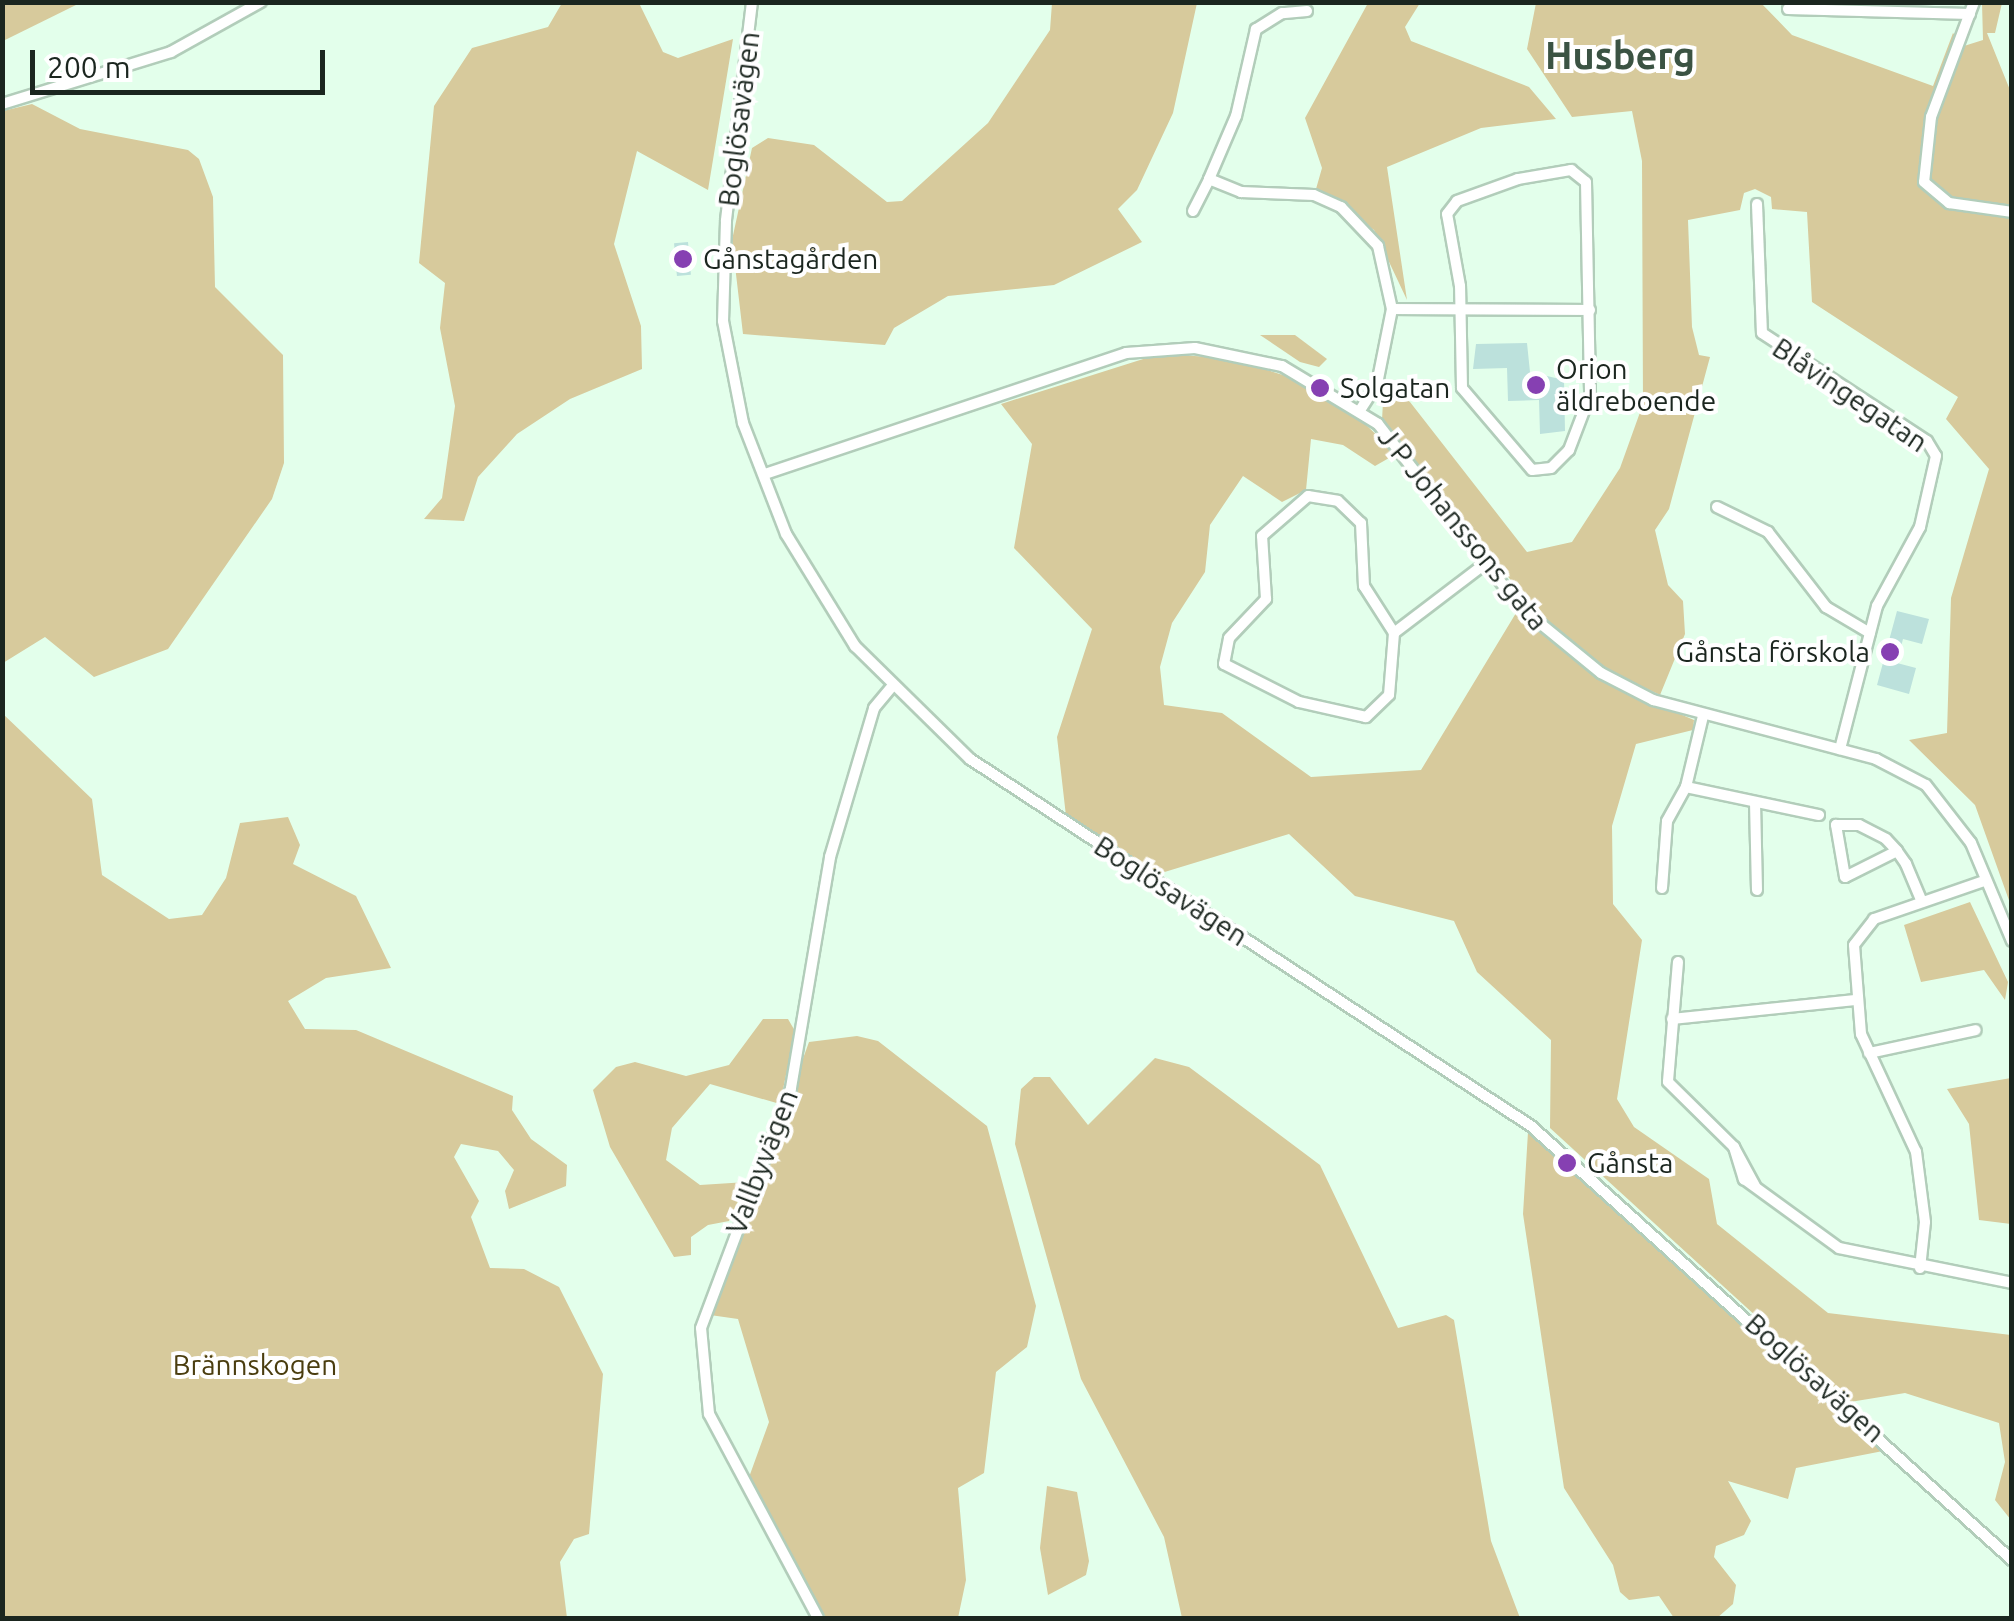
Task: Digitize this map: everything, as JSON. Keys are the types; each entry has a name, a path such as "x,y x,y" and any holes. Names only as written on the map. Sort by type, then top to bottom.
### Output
{"street":[{"path":"2,104 171,52 261,2"},
{"name":"Boglösavägen","path":"752,2 721,286 734,386 766,474 824,603 891,688 970,760 1530,1126 2012,1560"},
{"path":"1788,9 1875,6 1915,14 1972,8 1931,117 1924,182 1948,203 2012,212"},
{"path":"1192,210 1236,116 1256,30 1282,13 1307,10"},
{"path":"1571,170 1586,182 1590,310 1587,410 1569,450 1541,470 1525,464 1462,388 1459,313 1446,222 1452,207 1518,179 1571,170"},
{"path":"1209,179 1340,207 1378,246 1392,309 1378,384 1361,410"},
{"name":"Blåvingegatan","path":"1757,204 1762,333 1926,441 1936,456 1920,527 1882,593 1840,749"},
{"path":"1392,309 1459,313 1590,310"},
{"name":"J P Johanssons gata","path":"766,474 1102,359 1158,348 1264,360 1361,410 1404,450 1486,563 1578,658 1653,700 1840,749 1903,771 1943,800 2012,941"},
{"path":"1394,634 1364,586 1361,523 1338,501 1308,496 1262,536 1266,598 1230,638 1224,664 1299,702 1366,718 1389,695 1394,634 1486,563"},
{"path":"1717,507 1774,536 1826,607 1870,633"},
{"name":"Vallbyvägen","path":"818,1618 709,1414 701,1328 791,1088 834,840 874,708 891,688"},
{"path":"1662,888 1667,820 1686,787 1703,716"},
{"path":"1686,787 1818,816"},
{"path":"1755,802 1757,890"},
{"path":"1897,850 1846,877 1836,825 1873,830 1897,850 1922,902"},
{"path":"1920,1268 1925,1222 1916,1152 1868,1053 1855,1000 1854,945 1862,926 1984,881"},
{"path":"1678,962 1672,1019 1673,1094 1734,1147 1757,1191 1839,1248 1920,1268 2012,1283"},
{"path":"1672,1019 1855,1000"},
{"path":"1868,1053 1976,1030"}],"green space":[{"path":"3,2 80,2 80,3 3,41"},
{"path":"562,3 639,3 663,52 678,58 733,39 708,190 637,151 614,244 641,326 642,369 570,399 517,434 478,477 464,521 424,519 442,498 455,406 440,328 445,283 419,263 434,106 472,48 548,27"},
{"path":"1052,3 1197,3 1173,113 1137,190 1118,209 1142,242 1054,285 948,296 894,328 885,345 743,334 732,240 752,148 768,138 814,145 887,202 902,201 988,123 1050,30"},
{"path":"1368,3 1420,3 1405,27 1411,41 1529,87 1556,119 1481,128 1387,167 1407,300 1374,230 1316,189 1322,168 1305,118"},
{"path":"1536,3 1761,3 1792,35 1933,86 1953,33 1964,46 1983,40 1982,3 2002,3 1995,33 1987,33 2012,95 2011,906 1975,805 1909,740 1947,733 1951,598 1989,469 1946,419 1958,397 1812,302 1807,212 1772,209 1771,197 1755,189 1744,193 1740,210 1688,220 1692,327 1699,355 1710,357 1669,509 1655,530 1668,585 1683,601 1685,634 1660,695 1604,668 1547,625 1382,420 1384,384 1410,402 1527,552 1572,542 1620,468 1643,404 1642,161 1632,111 1572,117 1527,49"},
{"path":"32,104 80,129 188,150 199,159 213,197 215,287 283,355 284,463 272,499 168,649 94,677 45,637 3,663 3,111"},
{"path":"1260,335 1295,335 1327,359 1319,367 1300,362"},
{"path":"1159,354 1229,358 1299,380 1356,415 1396,454 1375,466 1343,445 1311,439 1306,490 1282,502 1243,476 1210,525 1205,572 1172,623 1160,667 1164,705 1222,713 1311,777 1421,770 1516,613 1598,679 1694,720 1693,730 1636,744 1612,826 1613,904 1642,940 1617,1099 1634,1127 1709,1179 1717,1224 1828,1313 2011,1335 2011,1520 1995,1500 2005,1462 1999,1423 1905,1393 1850,1402 1550,1128 1551,1040 1477,972 1454,921 1355,896 1289,834 1158,874 1066,816 1057,737 1092,629 1014,548 1032,444 1001,404"},
{"name":"Brännskogen","path":"2,713 92,799 102,875 169,919 202,915 226,878 240,823 288,817 300,845 293,864 356,896 391,968 326,978 288,1001 305,1029 356,1030 513,1096 512,1110 531,1139 567,1165 566,1186 509,1209 505,1191 514,1170 498,1151 461,1144 454,1157 479,1201 471,1217 490,1268 524,1269 559,1287 603,1374 589,1534 574,1539 560,1562 567,1618 3,1618"},
{"path":"1970,902 2008,982 2005,1000 1984,970 1921,982 1904,925"},
{"path":"763,1019 788,1019 795,1031 780,1104 710,1084 672,1128 666,1160 700,1185 747,1182 729,1221 708,1225 691,1237 691,1255 674,1257 610,1147 593,1090 616,1067 635,1062 686,1076 729,1065"},
{"path":"857,1036 878,1041 987,1126 1036,1306 1027,1347 996,1372 984,1473 958,1488 966,1580 958,1618 826,1618 748,1480 769,1422 738,1319 710,1315 809,1042"},
{"path":"1155,1058 1189,1067 1320,1165 1398,1328 1446,1315 1454,1320 1491,1541 1520,1618 1182,1618 1164,1537 1081,1379 1015,1144 1021,1089 1034,1077 1050,1077 1088,1125"},
{"path":"2012,1078 2011,1224 1979,1220 1969,1124 1947,1089"},
{"path":"1528,1132 1883,1451 1796,1468 1788,1499 1728,1481 1751,1521 1744,1535 1716,1546 1714,1557 1736,1585 1733,1604 1717,1618 1674,1618 1659,1596 1629,1600 1620,1592 1613,1565 1564,1488 1523,1214"},
{"path":"1047,1486 1077,1492 1089,1561 1086,1575 1048,1595 1040,1548"}],"building":[{"name":"Gånstagården","path":"688,242 691,275 677,276 674,243"},
{"name":"Orion äldreboende","path":"1527,343 1530,372 1564,380 1565,431 1540,434 1539,400 1508,401 1507,368 1473,369 1476,344"},
{"name":"Gånsta förskola","path":"1897,611 1929,619 1922,644 1903,639 1897,663 1916,668 1909,694 1877,685"}],"place":[{"name":"Gånstagården","path":"683,259"},
{"name":"Orion äldreboende","path":"1536,385"},
{"name":"Solgatan","path":"1320,388"},
{"name":"Gånsta förskola","path":"1890,652"},
{"name":"Gånsta","path":"1567,1163"}],"district":[{"name":"Husberg","path":"1620,56"}]}
